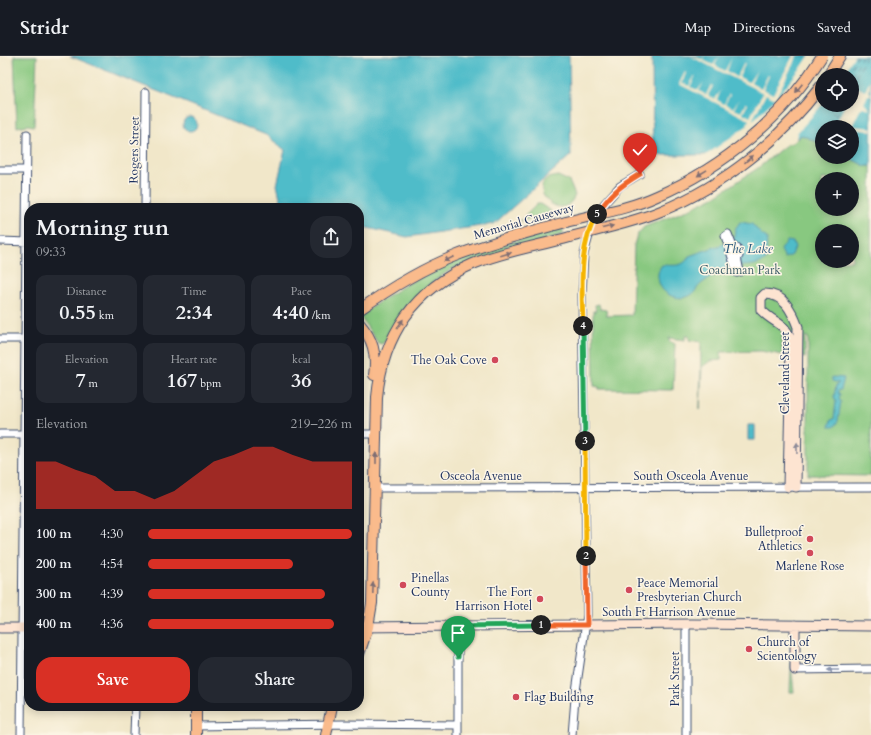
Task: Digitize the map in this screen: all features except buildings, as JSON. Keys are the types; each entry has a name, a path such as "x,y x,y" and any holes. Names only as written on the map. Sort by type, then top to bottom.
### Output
{"main road":[{"name":"Memorial Causeway","path":"364,307 403,282 454,256 489,244 656,196 695,177 713,166 748,140 780,110 809,76 822,56"},
{"path":"832,68 840,56"},
{"path":"364,627 373,590 378,383 383,359 389,344 406,315 432,289 451,275 475,264 570,237 631,222 662,211 723,178 743,165 778,136 815,94"},
{"path":"364,330 371,339 375,350 371,417 376,434"},
{"path":"196,711 196,730"},
{"path":"326,735 331,711"}],"street":[{"name":"Rogers Street","path":"145,203 146,92"},
{"path":"26,134 26,203"},
{"path":"0,170 25,170"},
{"path":"572,735 576,683 587,625 582,295 584,254 593,221 604,204 620,186 640,174"},
{"path":"728,234 734,249 737,248 739,256 737,257 739,273 725,236 728,234"},
{"path":"0,241 24,242"},
{"name":"Cleveland Street","path":"765,294 778,296 786,304 792,312 798,327 799,336 792,487 791,345 789,334 781,325 766,316 761,310 761,298 765,294"},
{"path":"781,325 792,312"},
{"path":"0,339 24,339"},
{"path":"0,434 24,434"},
{"path":"364,434 376,434"},
{"name":"South Osceola Avenue","path":"586,487 871,487"},
{"name":"Osceola Avenue","path":"376,488 586,487"},
{"name":"South Ft Harrison Avenue","path":"364,627 686,624 871,626"},
{"name":"Park Street","path":"686,624 686,735"},
{"path":"791,625 795,670 871,669"},
{"path":"458,626 458,735"},
{"path":"0,628 24,628"},
{"path":"21,735 24,655"},
{"path":"134,735 135,711"},
{"path":"196,730 328,724 458,725"}],"green space":[{"path":"14,56 37,56 34,126 28,125 17,127"},
{"name":"Coachman Park","path":"802,135 815,141 815,164 859,163 865,166 871,166 871,476 808,475 808,337 805,337 805,358 802,357 794,336 782,336 782,355 761,351 721,352 721,360 710,361 702,367 700,410 701,342 689,340 689,336 685,336 685,340 669,338 669,341 675,344 673,390 599,389 599,387 594,386 593,311 596,311 595,305 599,304 600,309 606,310 607,316 632,315 634,245 637,235 644,227 685,211 714,197 758,168 787,144 793,142"},
{"path":"558,176 569,181 575,195 569,204 561,207 553,205 547,200 543,193 542,185 547,179"},
{"path":"537,204 540,204 551,211 550,213 520,221"},
{"path":"562,228 564,234 454,268 430,284 409,304 397,320 389,336 382,344 378,343 364,322 364,313 387,296 415,280 450,263 513,242"},
{"path":"791,662 794,692 790,692"}],"water":[{"path":"70,56 569,56 571,155 494,224 407,237 364,227 364,203 281,203 277,185 285,150 266,135"},
{"path":"652,56 871,56 871,166 865,166 859,163 859,120 815,120 815,141 802,135 765,155 653,155"},
{"path":"187,117 193,117 197,121 197,127 193,131 187,131 183,127 183,121"},
{"name":"The Lake","path":"740,222 752,224 762,235 767,238 766,260 758,264 734,267 722,272 704,282 692,294 686,297 681,298 667,294 661,287 658,278 662,265 681,264 687,260 689,256 729,242 734,237 735,229"},
{"path":"787,241 793,242 795,247 792,255 785,258 781,250"},
{"path":"832,377 844,378 841,390 838,390 838,393 840,394 839,400 841,401 838,421 834,427 829,427 831,420 834,419 836,401 834,397 836,385 839,383 832,381"},
{"path":"748,425 755,425 755,440 748,440"}],"pier":[{"path":"690,56 702,59 705,56 703,60 713,65 720,56 715,65 725,71 732,57 727,71 737,77 744,63 745,64 739,77 749,82 757,70 751,83 761,89 768,75 769,76 763,89 773,94 793,56 797,56 776,98 809,56 854,56 847,68 815,68 816,112 797,133 796,140 765,157 702,158 748,125 747,123 749,120 679,84 685,72 686,73 682,83 689,86 695,77 690,87 698,90 704,82 699,91 706,95 711,85 713,86 708,95 715,99 721,90 717,100 724,104 729,94 730,95 725,104 733,108 739,99 734,109 741,112 746,103 748,104 743,113 750,117 763,93","holes":["766,94 775,99 752,121"]},
{"path":"871,79 869,91 871,95 868,95 864,103 871,110 864,107 861,108 859,112 859,88 865,91"},
{"path":"842,112 859,112 855,120 838,120"},
{"path":"859,127 871,128 871,131 859,130"}],"ferry route":[{"path":"851,68 857,56"},
{"path":"856,68 862,56"},
{"path":"859,70 866,56"},
{"path":"831,112 837,116"},
{"path":"835,112 839,118 838,112"}],"place":[{"name":"The Oak Cove","path":"495,360"},
{"name":"Bulletproof Athletics","path":"810,539"},
{"name":"Marlene Rose","path":"810,553"},
{"name":"Pinellas County","path":"403,585"},
{"name":"Peace Memorial Presbyterian Church","path":"629,590"},
{"name":"The Fort Harrison Hotel","path":"540,599"},
{"name":"Church of Scientology","path":"749,649"},
{"name":"Flag Building","path":"516,697"}],"route":[{"path":"458,657 458,626 587,625 585,394 582,295 584,254 593,221 604,204 620,186 640,174"}]}
